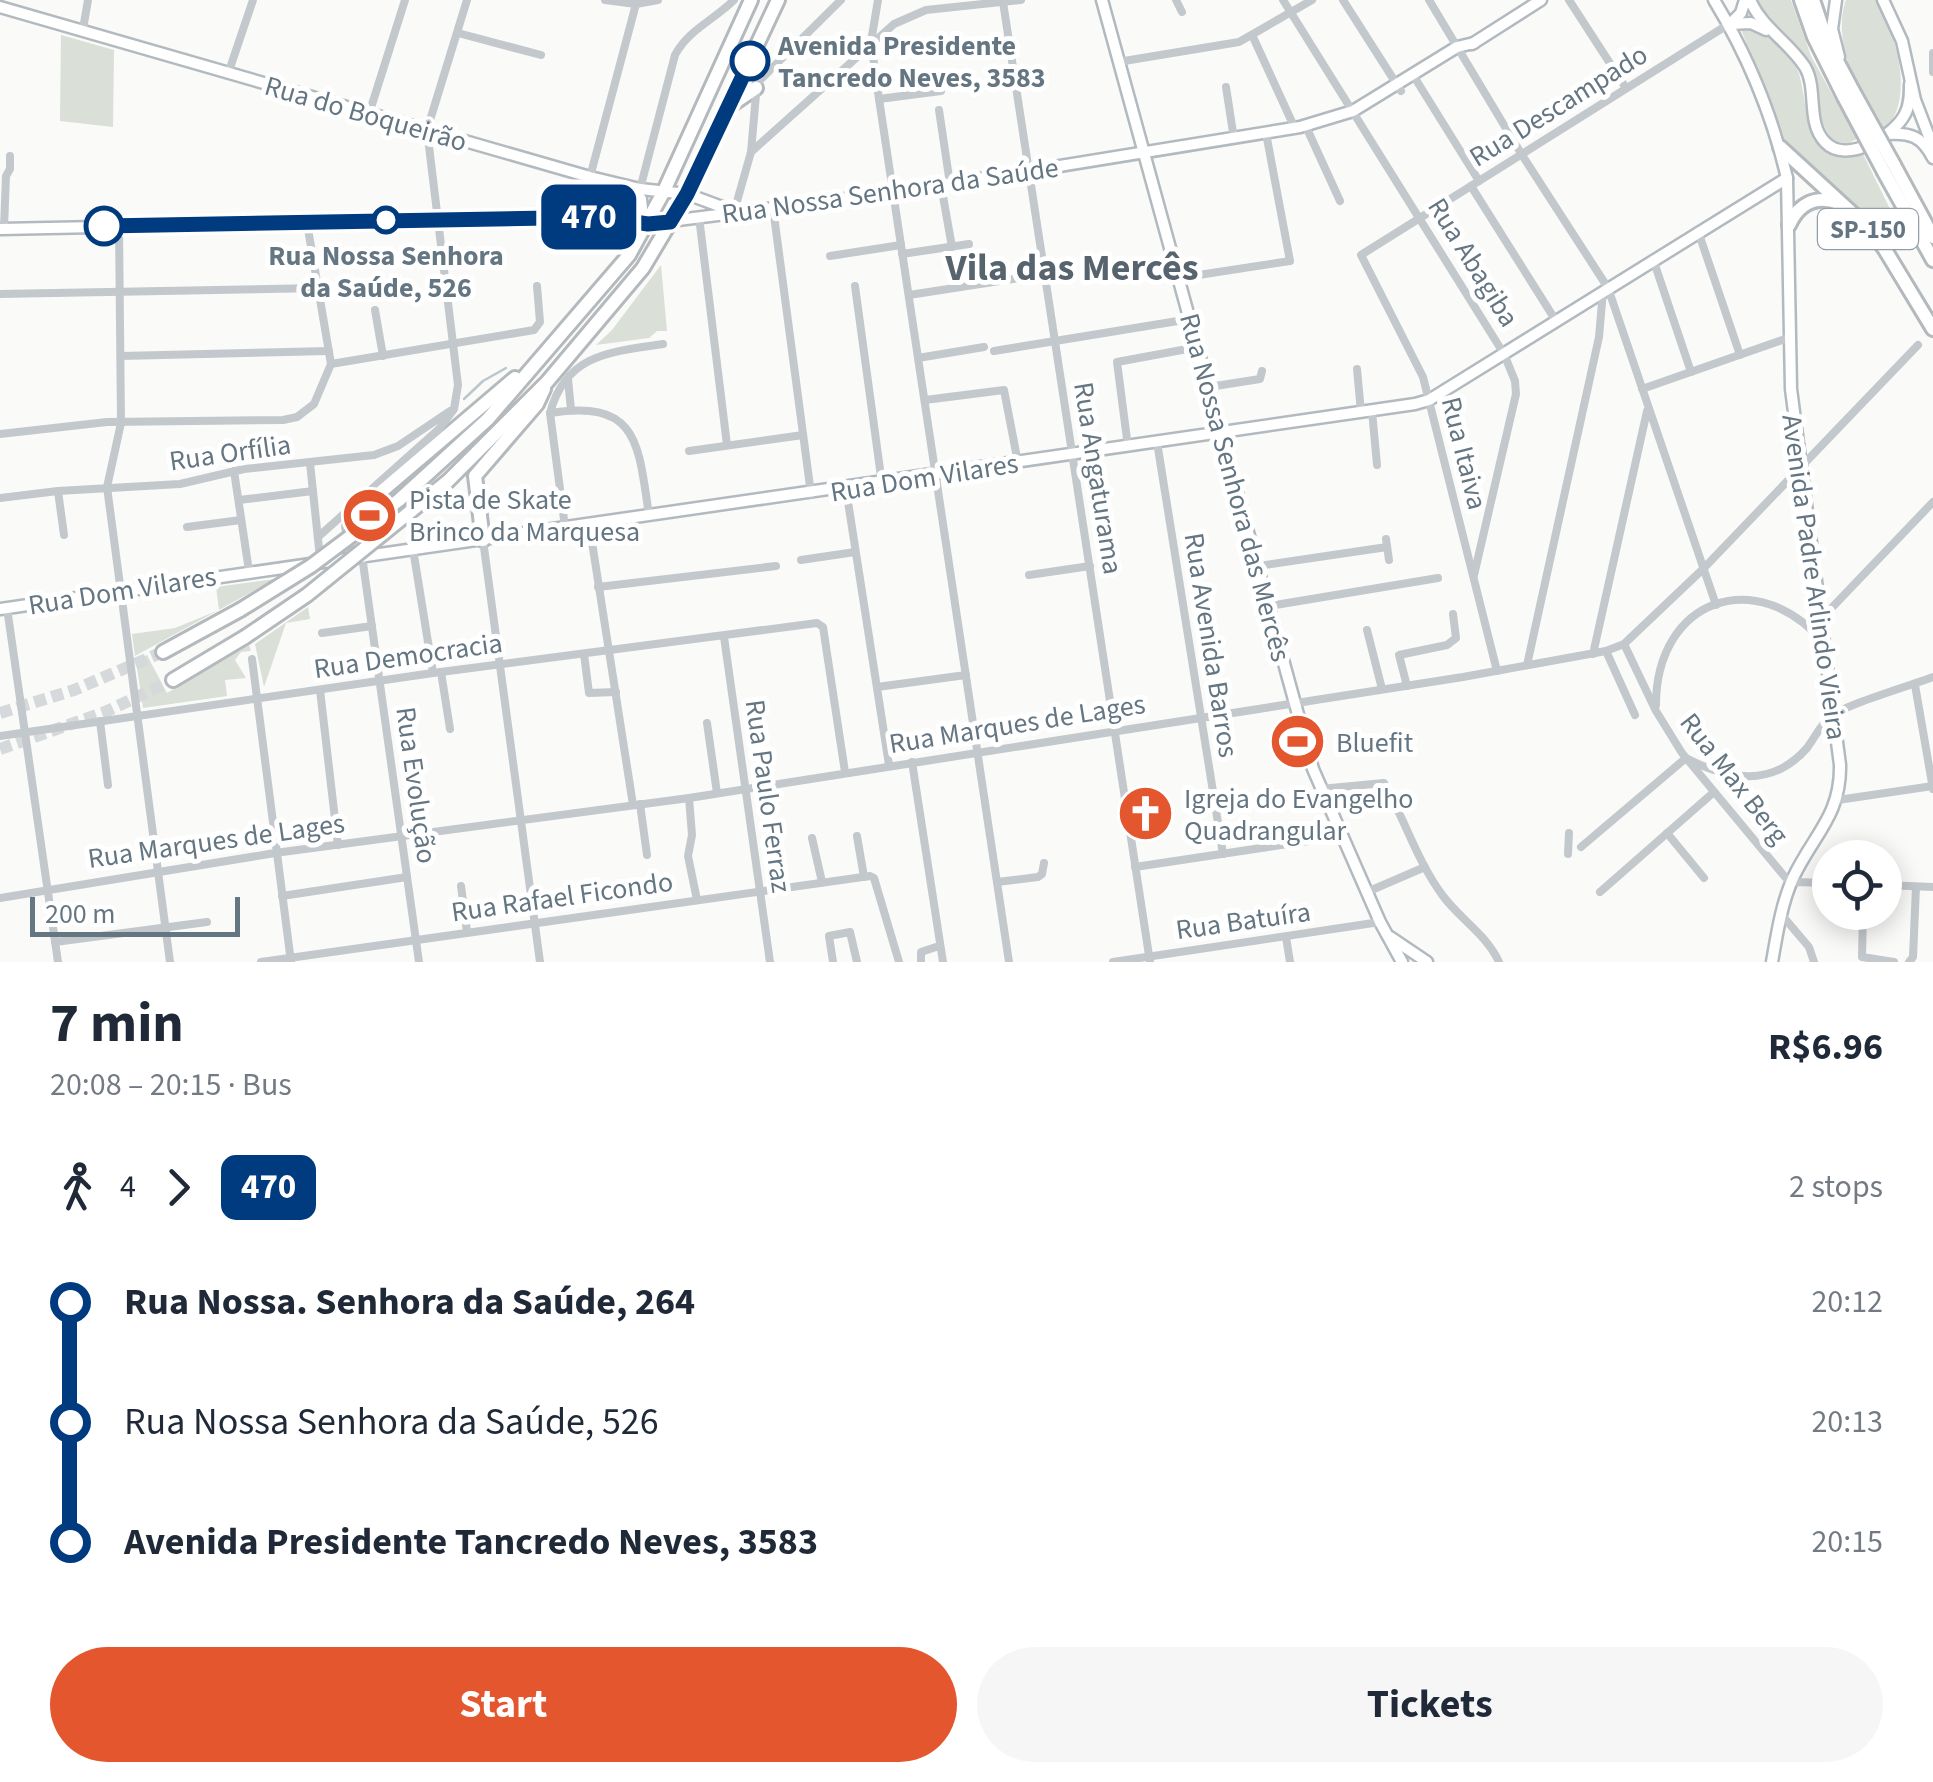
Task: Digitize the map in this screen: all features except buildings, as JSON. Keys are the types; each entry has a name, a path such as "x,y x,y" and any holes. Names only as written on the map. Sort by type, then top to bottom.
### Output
{"highway":[{"path":"163,652 311,566 399,500 488,419 629,254 648,224 750,0"},
{"path":"173,680 245,638 307,595 448,481 547,382 634,280 687,194 778,0"},
{"name":"SP-150","path":"1800,0 1814,38 1849,94 1933,260"},
{"name":"SP-150","path":"1813,0 1849,94"},
{"path":"728,108 758,83"},
{"name":"SP-150","path":"1780,147 1884,248 1933,330"},
{"name":"SP-150","path":"1889,169 1933,237"},
{"path":"1789,225 1796,211 1808,202 1824,199 1844,205"},
{"path":"624,220 630,234 629,254"},
{"path":"357,556 355,526 362,508 540,358"},
{"path":"482,540 475,476 538,404 547,382"}],"main road":[{"name":"Rua Nossa Senhora das Mercês","path":"1102,0 1320,789 1383,928 1414,961"},
{"name":"Rua Nossa Senhora da Saúde","path":"2,228 600,217 648,224 893,193 1308,130 1355,114 1541,0"},
{"name":"Avenida Padre Arlindo Vieira","path":"1714,0 1747,56 1780,147 1787,178 1788,338 1800,465 1840,765 1838,800"},
{"path":"1729,24 1742,14 1748,0 1806,69 1815,122 1825,143 1832,148 1854,150 1886,134 1903,132 1918,137 1933,158"},
{"path":"1836,0 1832,30 1843,72"},
{"path":"1883,0 1902,41 1910,84 1933,147"},
{"name":"Rua do Boqueirão","path":"0,7 590,177 640,189 687,194 734,212"},
{"path":"1729,24 1750,24 1774,34"},
{"path":"1886,134 1904,115 1910,84"},
{"name":"Rua Nossa Senhora da Saúde","path":"1266,135 1355,114"},
{"name":"Rua Dom Vilares","path":"3,608 321,560 882,484 1429,400 1787,178"},
{"path":"600,217 642,209 641,199 625,186"},
{"path":"1772,962 1791,882 1838,800"},
{"path":"1383,928 1414,961"}],"street":[{"path":"83,29 88,0"},
{"path":"228,74 253,0"},
{"path":"369,114 405,0"},
{"path":"318,537 440,429 454,409 458,385 428,130 467,0"},
{"path":"605,0 636,4 658,0"},
{"path":"640,189 675,55 687,36 734,0"},
{"path":"734,212 751,152 758,83 841,0"},
{"path":"878,0 871,42 1009,962"},
{"path":"751,152 894,24 926,10 1021,0"},
{"path":"1176,0 1182,12"},
{"name":"Rua Abagiba","path":"1283,0 1504,354 1515,381 1516,394 1474,575"},
{"path":"1118,62 1252,37 1312,0"},
{"path":"1343,0 1399,88"},
{"path":"1428,0 1606,290 1716,604"},
{"path":"1569,0 1626,88"},
{"name":"Rua Angaturama","path":"1003,2 1150,959"},
{"path":"590,177 636,4"},
{"name":"Rua Descampado","path":"1361,255 1729,24"},
{"path":"458,32 541,55"},
{"path":"1252,37 1292,122"},
{"path":"1933,52 1933,72"},
{"path":"1415,78 1556,321"},
{"path":"1226,88 1237,139"},
{"path":"879,99 942,91"},
{"path":"939,110 952,246"},
{"path":"1308,130 1340,201"},
{"path":"1179,278 1290,261 1266,135"},
{"path":"2,228 10,156"},
{"path":"773,208 811,494"},
{"path":"699,217 727,445"},
{"path":"0,434 121,423 297,418 314,404 331,364 307,222"},
{"path":"120,226 121,423 107,487 170,962"},
{"path":"1698,231 1740,355"},
{"path":"830,256 969,244"},
{"name":"Rua Itaiva","path":"1361,255 1416,360 1497,671"},
{"path":"1654,259 1691,372"},
{"path":"909,295 1046,274"},
{"path":"331,364 534,330 540,322 537,286"},
{"path":"856,286 882,484"},
{"path":"0,294 319,288"},
{"path":"1526,665 1606,290"},
{"path":"375,310 383,356"},
{"path":"994,351 1190,319"},
{"path":"1642,389 1788,338"},
{"path":"565,526 550,413 568,379 599,354 663,344"},
{"name":"Rua Marques de Lages","path":"0,898 275,853 688,798 1408,686 1606,651 1624,644 1703,569 1918,344"},
{"path":"918,358 984,347"},
{"path":"1128,446 1117,362 1198,347"},
{"path":"120,356 330,351"},
{"path":"1356,369 1377,464"},
{"path":"1209,388 1260,378 1262,371"},
{"path":"568,379 571,410"},
{"path":"924,400 1002,388 1018,463"},
{"path":"1593,654 1648,406"},
{"name":"Rua Orfília","path":"0,498 180,484 234,471 374,455 391,450 454,409"},
{"path":"550,413 594,409 604,412 628,432 639,454 648,516"},
{"path":"689,451 803,436"},
{"name":"Rua Avenida Barros","path":"1157,442 1223,854"},
{"path":"310,463 321,560"},
{"path":"234,471 248,571"},
{"path":"846,489 889,765"},
{"path":"238,500 313,490"},
{"path":"58,491 64,534"},
{"path":"1822,619 1933,502"},
{"name":"Rua Evolução","path":"351,506 345,527 357,556 372,626 418,962"},
{"path":"187,527 241,520"},
{"path":"589,523 646,855"},
{"path":"482,540 540,962"},
{"path":"1258,566 1386,543 1390,560"},
{"path":"413,549 450,730"},
{"path":"801,560 856,552"},
{"path":"598,586 776,566"},
{"path":"1029,575 1090,566"},
{"path":"1269,606 1438,578"},
{"path":"1656,711 1658,672 1665,648 1685,622 1716,604 1737,600 1773,604 1806,625 1824,644"},
{"path":"3,608 58,962"},
{"path":"1408,686 1399,655 1448,645 1456,638 1453,614"},
{"name":"Rua Democracia","path":"0,736 437,672 822,625 850,771"},
{"path":"322,633 372,626"},
{"path":"1367,630 1382,689"},
{"name":"Rua Paulo Ferraz","path":"724,637 770,962"},
{"name":"Rua Max Berg","path":"1624,644 1656,711 1686,758 1791,882"},
{"path":"1606,651 1635,715"},
{"path":"584,654 589,692 616,692"},
{"path":"252,659 291,960"},
{"path":"877,687 966,675"},
{"path":"1581,847 1686,758 1728,776 1767,775 1802,753 1832,715 1933,677"},
{"path":"1838,800 1933,787 1914,684"},
{"path":"320,690 338,844"},
{"path":"100,721 108,785"},
{"path":"707,723 717,793"},
{"path":"912,762 943,962"},
{"path":"1320,789 1384,783 1444,897 1485,940 1499,962"},
{"path":"1600,892 1714,792"},
{"path":"688,798 692,835 688,856 697,900"},
{"path":"1568,854 1569,833"},
{"path":"1667,833 1704,878"},
{"path":"857,836 867,876 874,878 899,962"},
{"path":"1135,867 1341,836"},
{"path":"812,838 822,882"},
{"path":"997,882 1038,877 1044,863"},
{"path":"1368,892 1425,867"},
{"name":"Rua Rafael Ficondo","path":"261,962 867,876"},
{"path":"282,896 406,877"},
{"path":"1791,882 1812,883"},
{"path":"461,886 467,932"},
{"path":"1902,886 1933,887"},
{"path":"1910,962 1916,886"},
{"path":"1781,914 1809,948 1814,962"},
{"path":"55,942 206,922"},
{"name":"Rua Batuíra","path":"1113,962 1286,937 1383,928"},
{"path":"1863,930 1862,957 1894,962"},
{"path":"833,962 830,936 850,932 858,962"},
{"path":"1286,937 1290,962"},
{"path":"921,962 921,952 940,946"}],"shaded area":[{"path":"1755,0 1791,0 1811,56 1857,139 1847,144 1831,140 1820,118 1811,69 1777,32"},
{"path":"1846,0 1876,0 1896,48 1899,104 1882,131 1857,86 1845,50 1842,16"},
{"path":"1740,27 1762,32 1787,53 1799,74 1808,120 1818,143 1828,151 1842,154 1862,152 1894,217 1873,225 1853,203 1784,147"},
{"path":"61,35 114,50 113,127 60,121"},
{"path":"661,265 667,331 657,331 649,338 596,345 612,330"},
{"path":"275,579 219,610 216,587"},
{"path":"308,607 310,619 286,623 264,687 255,644"},
{"path":"218,611 135,656 132,634 175,628"},
{"path":"249,645 251,651 241,652 235,660 246,678 225,680 227,696 143,708 136,661 147,655 167,693"}],"waterway":[{"path":"464,399 483,381 506,368"}],"tunnel":[{"path":"0,713 74,690 163,652"},
{"path":"0,749 105,712 173,680"}],"bus line":[{"name":"470","path":"104,226 600,217 648,224 670,222 750,61"}],"place":[{"name":"Avenida Presidente Tancredo Neves, 3583","path":"750,61"},
{"name":"Rua Nossa Senhora da Saúde, 526","path":"386,220"},
{"name":"Pista de Skate Brinco da Marquesa","path":"370,515"},
{"name":"Bluefit","path":"1297,742"},
{"name":"Igreja do Evangelho Quadrangular","path":"1145,814"}],"district":[{"name":"Vila das Mercês","path":"1072,267"}]}
